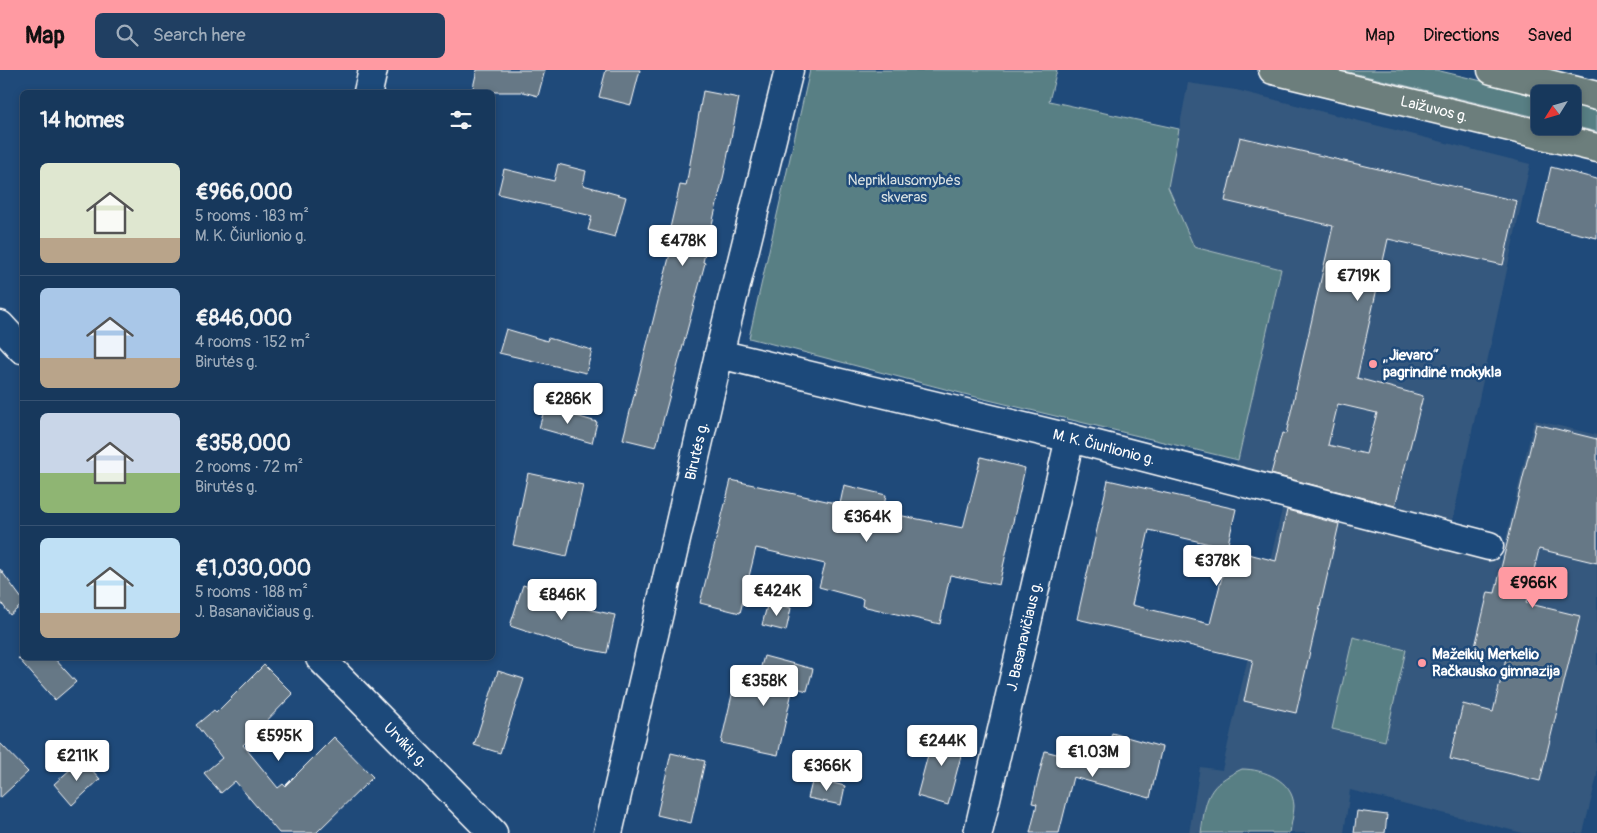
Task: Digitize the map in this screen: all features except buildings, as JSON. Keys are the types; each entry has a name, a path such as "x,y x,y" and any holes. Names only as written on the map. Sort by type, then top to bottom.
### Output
{"main road":[{"name":"Laižuvos g.","path":"1273,70 1597,148"},
{"path":"1492,70 1597,96"}],"street":[{"path":"368,90 373,70"},
{"name":"Birutės g.","path":"608,833 719,354 789,70"},
{"path":"0,326 20,347"},
{"name":"M. K. Čiurlionio g.","path":"719,354 1070,438 1489,546"},
{"name":"J. Basanavičiaus g.","path":"978,833 1070,438"},
{"name":"Urvikių g.","path":"322,660 493,833"}],"shaded area":[{"name":"„Jievaro“ pagrindinė mokykla","path":"1188,83 1236,90 1530,164 1451,528 1234,472 1281,269 1194,248 1168,187"},
{"name":"Mažeikių Merkelio Račkausko gimnazija","path":"1534,420 1597,435 1597,776 1583,833 1523,833 1350,790 1344,833 1189,833 1200,767 1222,770 1283,505 1501,560"}],"green space":[{"name":"Nepriklausomybės skveras","path":"810,70 1057,70 1049,101 1179,129 1168,187 1194,247 1281,269 1238,460 972,396 749,338"},
{"path":"1340,70 1436,70 1531,93 1531,116"},
{"path":"1581,105 1597,109 1597,132 1581,128"},
{"path":"1353,637 1406,650 1385,741 1332,729"},
{"path":"1242,769 1267,774 1283,783 1288,789 1294,806 1290,833 1201,833 1210,794 1222,781"}],"place":[{"name":"„Jievaro“ pagrindinė mokykla","path":"1373,364"},
{"name":"Mažeikių Merkelio Račkausko gimnazija","path":"1422,663"}]}
